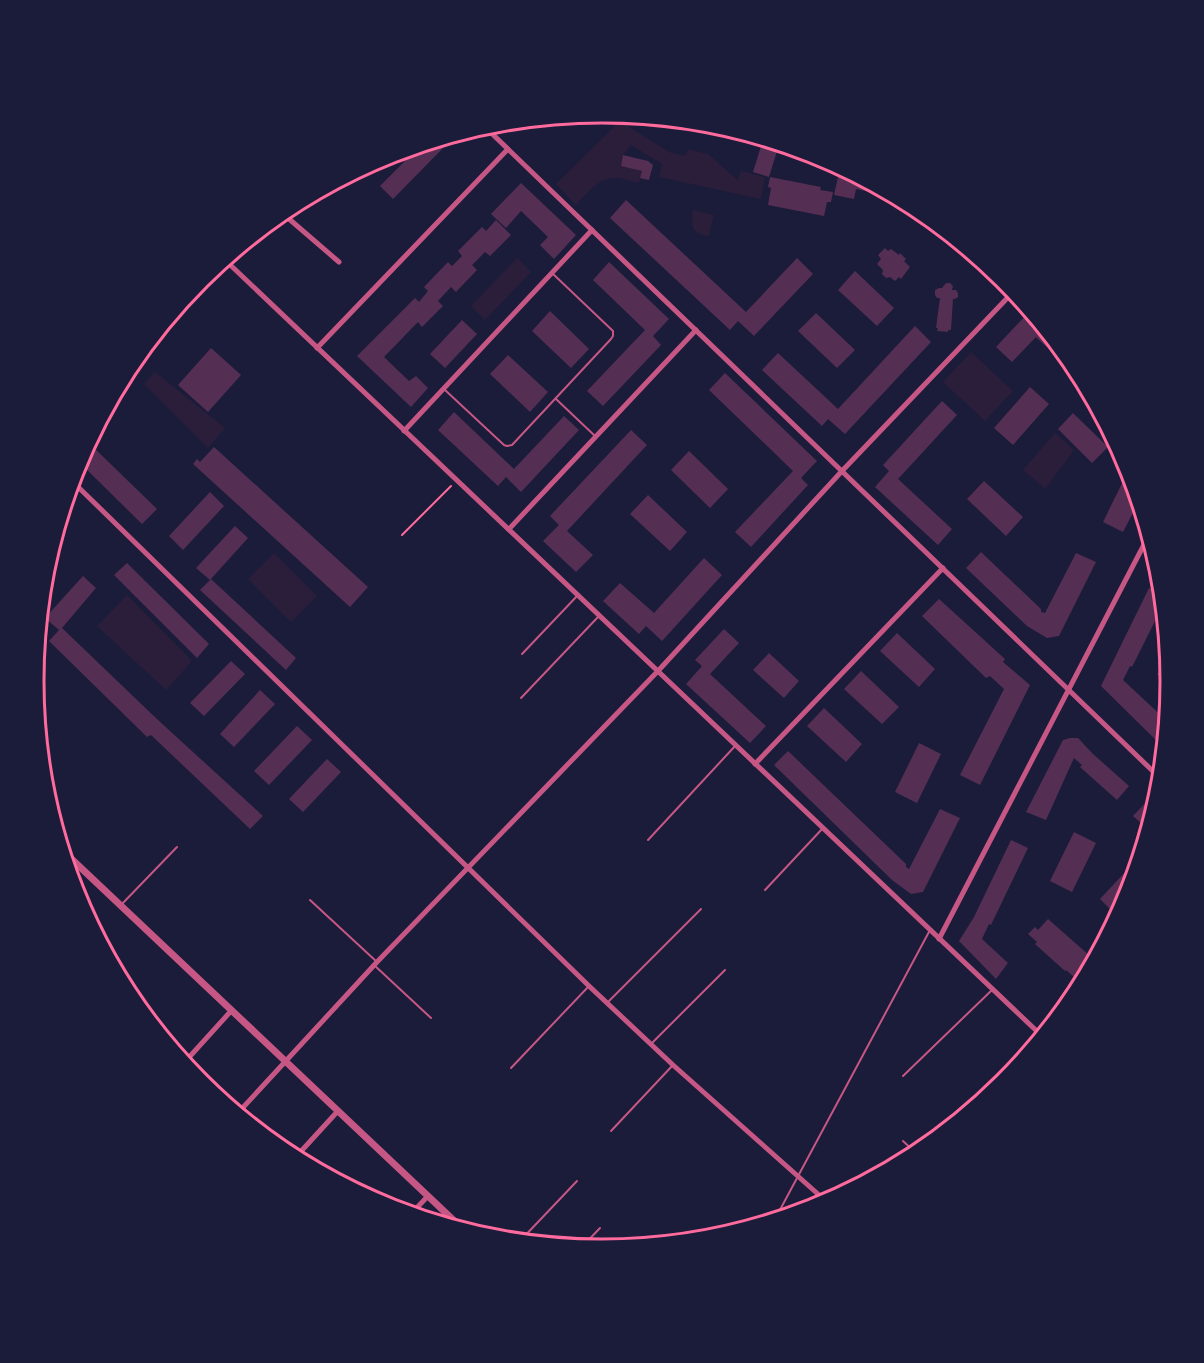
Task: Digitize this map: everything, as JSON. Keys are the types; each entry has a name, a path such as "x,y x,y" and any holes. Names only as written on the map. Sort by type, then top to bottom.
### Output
{"street":[{"path":"492,134 1153,771"},
{"path":"316,348 508,149"},
{"path":"289,219 339,262"},
{"path":"404,431 592,230"},
{"path":"230,266 1037,1031"},
{"path":"242,1108 375,964 658,671 842,471 1007,298"},
{"path":"509,529 696,330"},
{"path":"79,487 589,986 673,1065 820,1195"},
{"path":"939,939 1143,546"},
{"path":"755,764 943,568"},
{"path":"73,860 453,1220"},
{"path":"189,1057 231,1011"},
{"path":"301,1151 337,1112"},
{"path":"417,1208 428,1196"}],"lane":[{"path":"444,389 507,446 512,445 556,399 613,336 613,332 552,273"},
{"path":"556,399 596,436"},
{"path":"522,654 578,595"},
{"path":"521,698 600,615"},
{"path":"648,840 736,745"},
{"path":"765,890 823,828"},
{"path":"120,906 177,847"},
{"path":"310,900 431,1018"},
{"path":"608,1003 701,909"},
{"path":"779,1211 930,930"},
{"path":"651,1044 725,970"},
{"path":"511,1068 589,986"},
{"path":"903,1076 993,989"},
{"path":"611,1131 673,1065"},
{"path":"903,1141 910,1147"},
{"path":"526,1235 577,1181"},
{"path":"589,1240 600,1228"}],"path":[{"path":"402,535 457,480"}],"shaded area":[{"path":"618,123 624,124 669,152 685,156 688,149 708,154 738,180 741,171 765,177 761,199 659,177 662,164 631,145 623,155 621,165 642,171 639,183 609,178 593,187 576,205 556,184"},
{"path":"693,210 714,215 709,236 699,234 694,228"},
{"path":"517,258 531,272 485,320 471,306"},
{"path":"971,352 1013,391 985,421 943,382"},
{"path":"155,372 225,428 208,448 144,384"},
{"path":"1055,433 1074,450 1045,489 1023,470"},
{"path":"274,553 317,596 291,622 248,579"},
{"path":"127,595 192,661 166,690 97,626"}],"building":[{"path":"445,146 393,199 380,186 407,159"},
{"path":"761,146 777,151 769,177 753,172"},
{"path":"623,155 648,161 653,165 649,180 640,178 642,171 621,166"},
{"path":"838,176 870,192 856,189 854,199 834,195"},
{"path":"770,177 821,187 820,190 833,192 831,202 827,202 824,216 768,205"},
{"path":"521,183 576,235 554,259 540,245 548,237 521,211 506,228 491,214"},
{"path":"626,200 746,312 797,258 813,274 754,336 738,321 730,330 610,218"},
{"path":"496,220 511,235 490,256 485,252 472,265 477,270 456,292 451,287 438,301 443,306 422,327 418,322 384,357 409,381 416,376 428,388 411,407 357,356 415,298 419,302 428,291 424,287 448,262 452,266 462,256 458,251 482,227 486,231"},
{"path":"885,248 899,255 900,253 906,259 904,261 910,267 901,279 899,277 895,281 882,274 883,270 877,264 881,259 878,255"},
{"path":"609,262 669,319 653,336 661,345 603,406 587,391 645,330 593,280"},
{"path":"855,271 894,308 877,326 838,290"},
{"path":"946,283 950,283 953,286 952,290 958,293 958,297 953,299 951,330 948,332 937,331 938,328 936,328 940,298 935,295 935,290 942,288"},
{"path":"550,311 589,349 571,368 532,331"},
{"path":"816,313 855,350 837,368 798,331"},
{"path":"1025,316 1054,354 1036,337 1012,362 996,347"},
{"path":"462,320 477,334 445,368 430,354"},
{"path":"915,326 931,342 845,434 828,419 822,426 762,370 778,353 838,409"},
{"path":"211,348 241,375 208,412 178,385"},
{"path":"508,355 548,392 530,412 490,374"},
{"path":"725,373 817,461 801,478 808,485 751,547 735,532 793,471 709,390"},
{"path":"1030,387 1049,404 1013,445 994,428"},
{"path":"942,401 957,415 898,479 952,529 938,545 875,487 889,471 883,465"},
{"path":"454,412 514,469 564,416 579,430 521,492 506,477 498,486 438,430"},
{"path":"1073,413 1108,447 1092,463 1058,429"},
{"path":"631,430 647,445 567,531 593,555 576,572 543,541 559,525 550,516"},
{"path":"214,447 368,587 350,607 193,464 197,459 200,462"},
{"path":"95,448 157,509 142,524 86,469"},
{"path":"689,451 728,489 710,508 671,470"},
{"path":"984,481 1023,517 1006,536 967,499"},
{"path":"1123,481 1134,511 1123,532 1103,522"},
{"path":"210,492 224,506 183,550 169,536"},
{"path":"648,495 687,532 670,551 630,514"},
{"path":"235,526 248,538 210,580 196,568"},
{"path":"981,552 1041,609 1041,612 1045,613 1076,553 1096,562 1059,636 1047,638 1027,626 966,568"},
{"path":"704,558 722,575 662,641 646,626 639,634 603,601 620,583 654,613"},
{"path":"127,563 209,644 197,658 114,575"},
{"path":"83,576 96,588 62,628 263,816 250,829 151,735 147,737 49,641 59,630 47,620 47,615"},
{"path":"211,579 296,658 286,670 200,590"},
{"path":"1149,588 1153,590 1157,618 1123,680 1159,714 1157,741 1101,686"},
{"path":"939,599 1005,659 1003,662 1030,685 980,785 960,775 1004,689 990,676 986,678 922,616"},
{"path":"724,629 739,643 710,674 766,726 750,743 686,684 702,666 695,660"},
{"path":"897,633 935,669 919,687 880,651"},
{"path":"769,653 799,681 784,698 753,670"},
{"path":"231,661 245,674 204,716 190,703"},
{"path":"861,671 899,707 882,724 844,689"},
{"path":"260,690 275,704 234,747 220,734"},
{"path":"824,708 862,744 846,762 807,726"},
{"path":"297,726 312,740 269,785 254,771"},
{"path":"1078,738 1129,786 1117,800 1080,767 1082,765 1074,758 1046,820 1026,812 1063,740"},
{"path":"919,743 941,754 917,803 895,792"},
{"path":"788,751 909,869 940,809 960,818 923,892 911,894 892,880 774,765"},
{"path":"327,759 341,772 303,812 289,799"},
{"path":"1147,801 1142,824 1133,816"},
{"path":"1074,832 1096,843 1072,892 1050,881"},
{"path":"1011,840 1028,848 982,939 1008,963 996,979 959,941 974,917"},
{"path":"1128,869 1111,910 1100,899"},
{"path":"1048,919 1089,955 1075,978 1035,944 1037,942 1028,934 1035,927 1038,930"}]}
